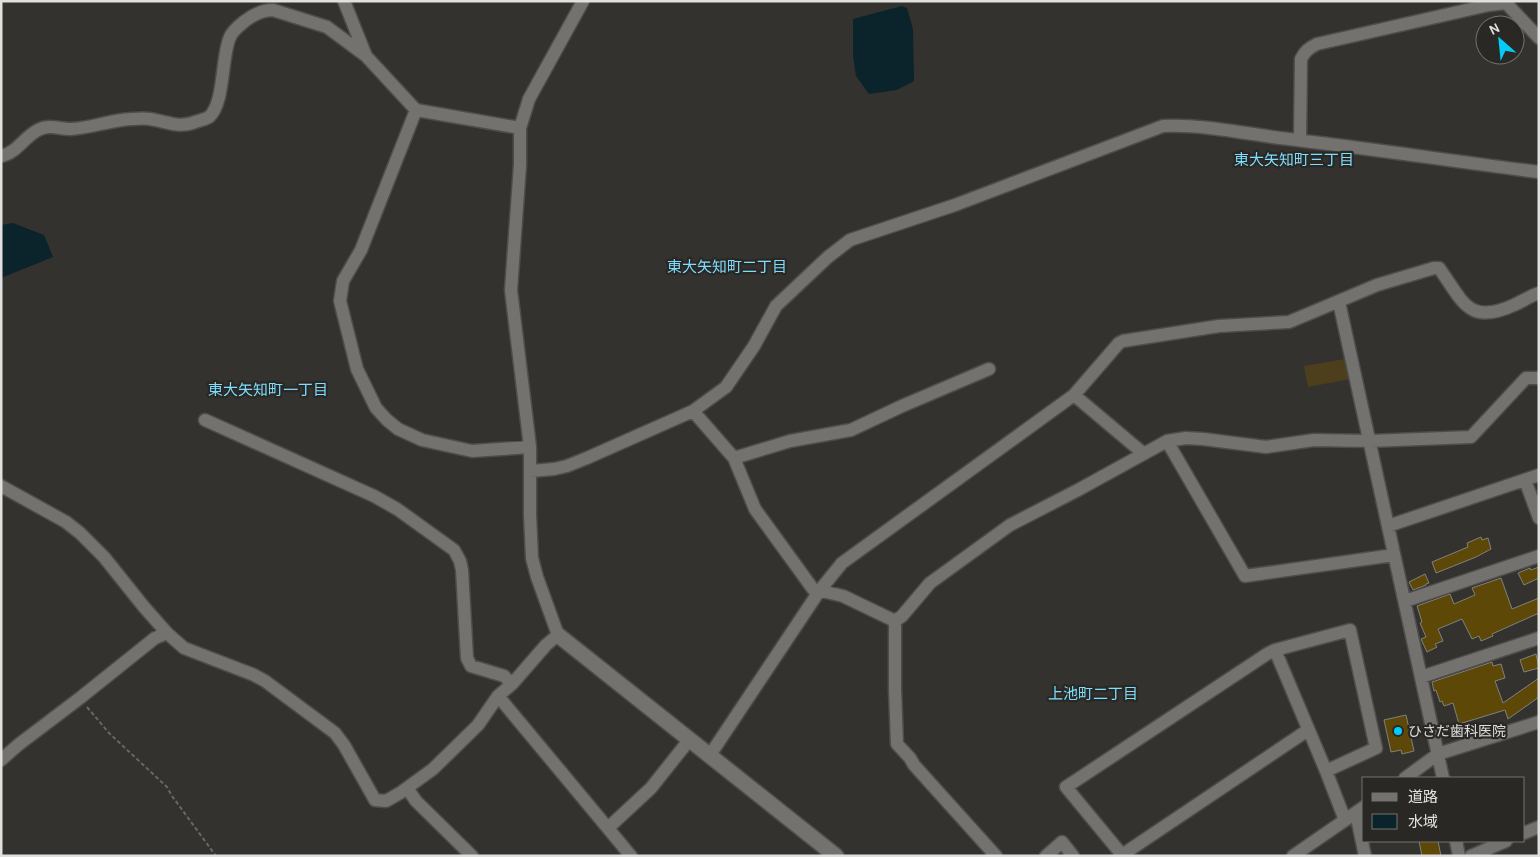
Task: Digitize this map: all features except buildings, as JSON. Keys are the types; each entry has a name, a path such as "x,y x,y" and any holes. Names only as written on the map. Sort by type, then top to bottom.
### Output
{"street":[{"path":"344,1 366,56"},
{"path":"583,1 529,99 520,128 520,166 511,290 530,447 531,471 529,487 532,558 537,577 558,635 836,856"},
{"path":"1300,140 1301,59 1308,48 1317,44 1489,5 1506,3 1539,38"},
{"path":"1,156 7,155 37,130 46,126 71,129 129,119 148,119 185,125 209,117 216,106 220,93 230,36 238,26 265,10 273,10 328,27 366,56 416,110 520,128"},
{"path":"416,110 361,250 343,281 340,301 357,369 376,408 398,429 422,440 472,451 530,447"},
{"path":"531,471 567,466 693,411 726,387 754,346 776,306 828,257 850,240 963,202 1163,126 1200,128 1384,150 1539,172"},
{"path":"710,755 820,590 842,563 1074,396 1119,343 1219,326 1283,324 1377,285 1434,268 1439,268 1462,302 1475,311 1487,314 1496,312 1539,293"},
{"path":"1339,302 1443,777"},
{"path":"734,458 790,441 851,430 989,369"},
{"path":"895,621 902,616 930,584 1010,525 1167,442 1186,438 1266,447 1314,440 1370,441 1471,437 1526,378 1539,378"},
{"path":"1074,396 1144,454"},
{"path":"693,411 734,458 755,509 813,589 843,596 895,621"},
{"path":"205,420 374,496 397,509 454,550 460,561 463,577 467,658 471,666 504,676 512,684"},
{"path":"1167,442 1245,576 1394,555"},
{"path":"1388,526 1539,475"},
{"path":"1525,480 1539,518"},
{"path":"1,486 66,522 80,532 104,557 167,633 184,648 193,653 236,667 265,681 329,727 344,745 375,800 386,801 407,788 446,757 478,724 498,696 512,684 546,645 558,635"},
{"path":"1405,601 1539,556"},
{"path":"895,621 897,744 996,856"},
{"path":"1308,730 1122,855 1066,787 1275,650 1350,630 1376,748 1326,771"},
{"path":"1,760 155,638 167,633"},
{"path":"1421,677 1539,638"},
{"path":"1275,650 1345,820"},
{"path":"498,696 631,856"},
{"path":"1405,777 1438,754 1539,722"},
{"path":"608,828 651,788 690,739"},
{"path":"407,788 416,801 472,856"},
{"path":"1293,856 1360,810 1362,828"},
{"path":"1525,833 1539,827"},
{"path":"1046,856 1062,842 1073,856"},
{"path":"1363,842 1365,856"},
{"path":"1456,842 1459,856"},
{"path":"1472,856 1504,842"}],"path":[{"path":"80,698 110,733 167,787 216,856"}],"shaded area":[{"path":"1351,358 1356,378 1308,387 1304,366"}],"water":[{"path":"902,6 907,8 913,29 914,81 897,90 869,94 856,76 853,55 853,19"},
{"path":"13,223 44,235 53,257 1,278 1,225"}],"place":[{"name":"ひさだ歯科医院","path":"1398,731"}],"district":[{"name":"東大矢知町三丁目","path":"1294,160"},
{"name":"東大矢知町二丁目","path":"727,267"},
{"name":"東大矢知町一丁目","path":"268,390"},
{"name":"上池町二丁目","path":"1093,694"}]}
